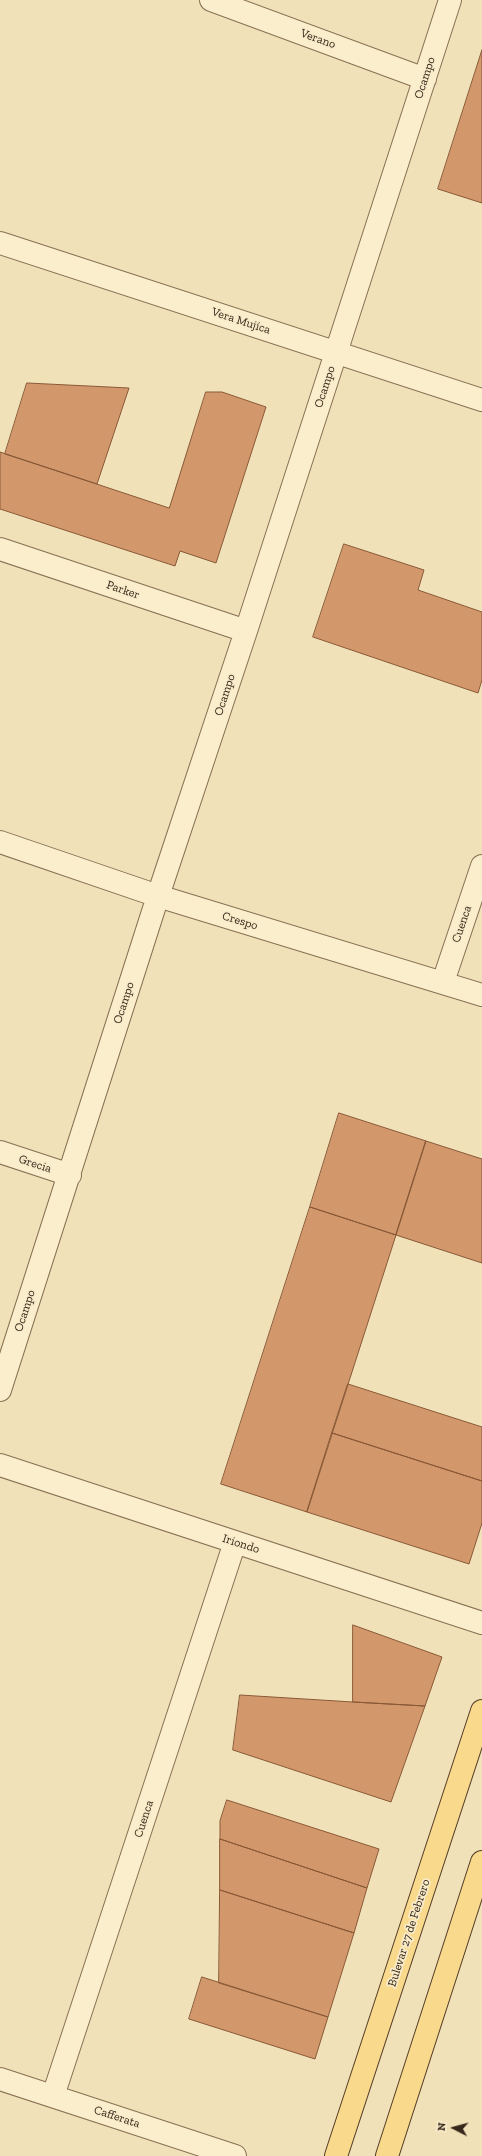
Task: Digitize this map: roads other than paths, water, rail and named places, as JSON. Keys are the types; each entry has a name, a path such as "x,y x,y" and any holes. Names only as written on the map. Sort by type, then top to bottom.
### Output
{"main road":[{"name":"Bulevar 27 de Febrero","path":"336,2156 482,1711"},
{"path":"387,2156 482,1862"}],"street":[{"name":"Verano","path":"211,0 425,79"},
{"name":"Ocampo","path":"0,1390 158,896 246,631 450,0"},
{"name":"Vera Mujíca","path":"0,243 482,400"},
{"name":"Parker","path":"0,549 246,631"},
{"name":"Crespo","path":"0,842 158,896 482,995"},
{"name":"Cuenca","path":"443,982 482,866"},
{"name":"Grecia","path":"0,1152 70,1175"},
{"name":"Iriondo","path":"0,1465 482,1623"},
{"name":"Cuenca","path":"53,2096 235,1542"},
{"name":"Cafferata","path":"0,2079 234,2156"}]}
